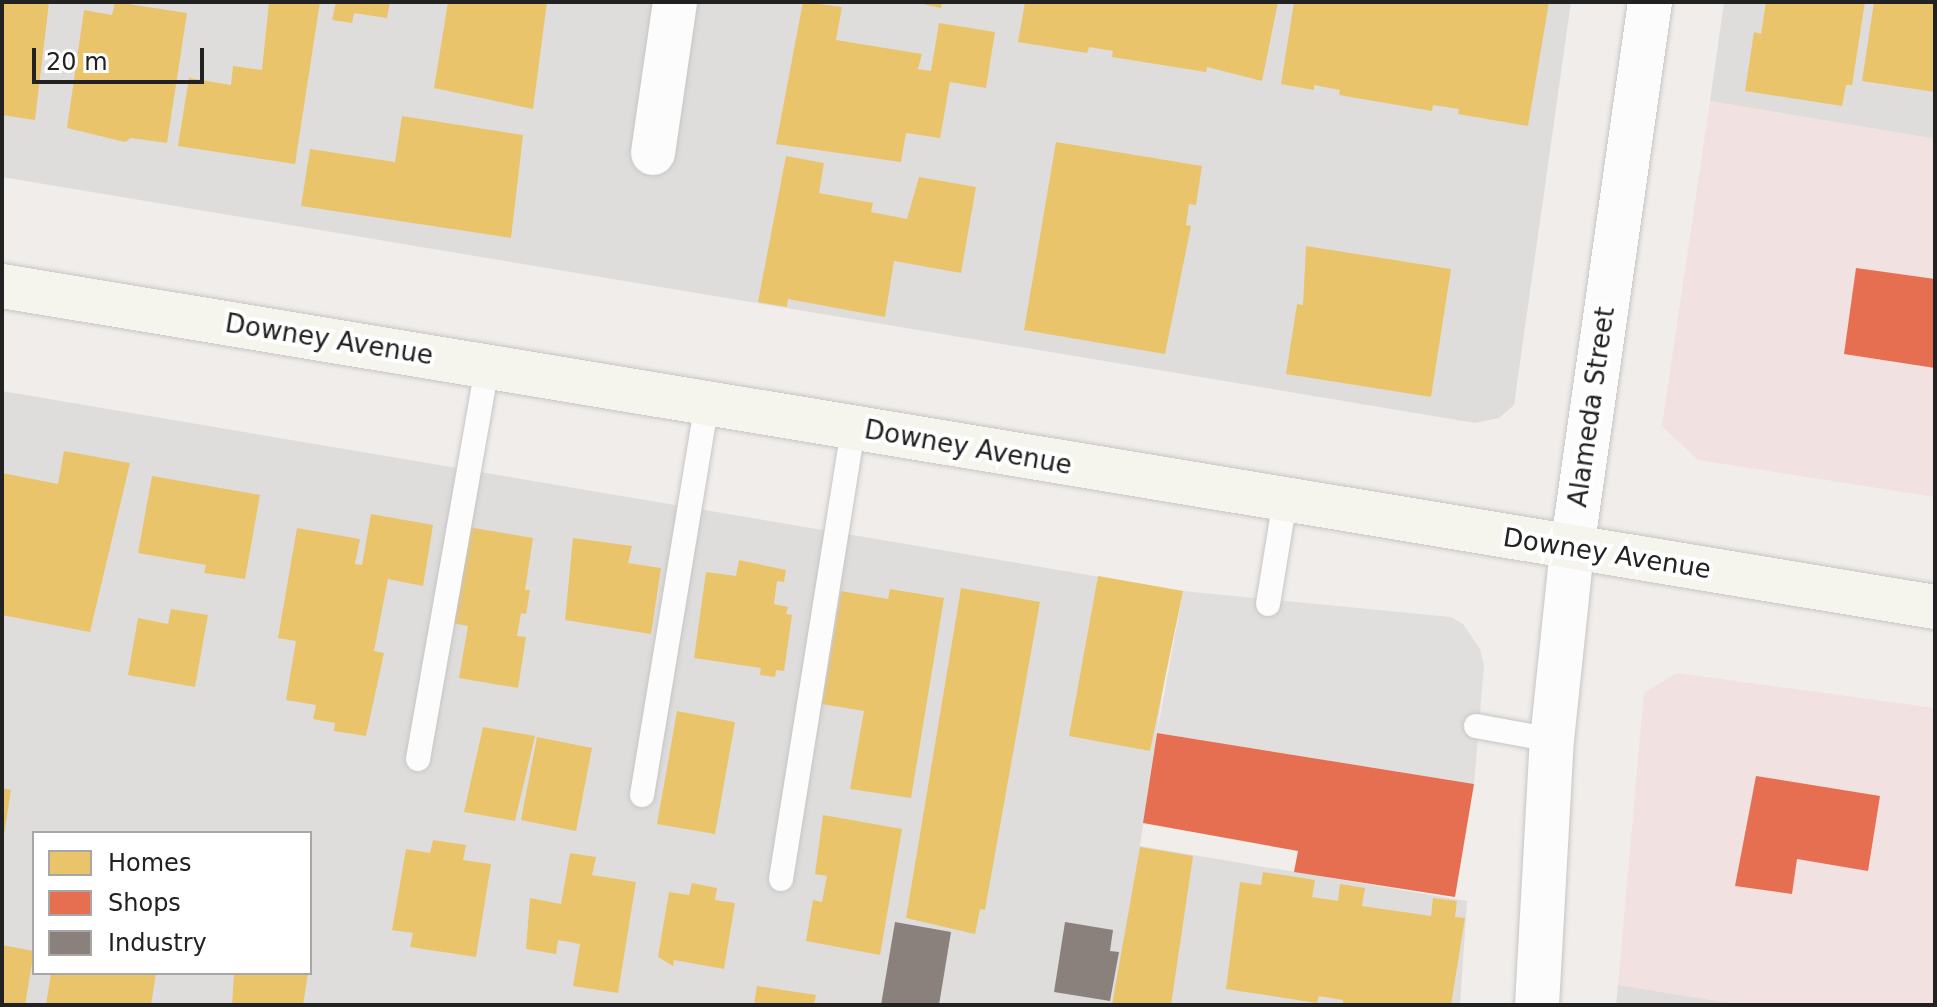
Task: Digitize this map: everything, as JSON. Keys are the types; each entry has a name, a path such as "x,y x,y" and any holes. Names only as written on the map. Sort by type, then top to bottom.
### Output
{"main road":[{"name":"Downey Avenue","path":"2,286 1935,607"}],"street":[{"path":"653,153 675,2"},
{"name":"Alameda Street","path":"1537,1005 1552,740 1572,549 1650,2"}],"lane":[{"path":"418,759 487,366"},
{"path":"642,795 707,402"},
{"path":"781,879 853,428"},
{"path":"1268,604 1285,500"},
{"path":"1476,726 1552,740"}],"shaded area":[{"path":"2,2 1571,2 1514,405 1499,418 1475,423 2,177"},
{"path":"1724,2 1935,2 1935,139 1710,101"},
{"path":"1710,101 1935,139 1935,497 1698,460 1662,426"},
{"path":"2,391 1183,591 1172,627 1140,846 1467,901 1460,1005 2,1005"},
{"path":"1183,591 1451,617 1463,624 1480,649 1484,665 1474,784 1157,733"},
{"path":"1677,673 1935,708 1935,1005 1744,1005 1618,985 1644,693"},
{"path":"1618,985 1744,1005 1616,1005"}],"building: Homes":[{"path":"2,2 49,2 35,120 2,115"},
{"path":"115,2 187,13 167,143 131,138 125,142 67,128 84,10 112,15"},
{"path":"269,2 320,2 295,164 178,146 189,78 231,85 233,66 262,70"},
{"path":"336,2 390,2 387,18 354,13 352,23 332,20"},
{"path":"448,2 547,2 533,109 434,88"},
{"path":"803,2 842,7 836,40 922,54 918,69 931,71 939,23 995,32 986,88 950,82 940,138 906,133 901,162 776,144"},
{"path":"914,2 942,2 941,8"},
{"path":"1025,2 1278,2 1262,81 1207,67 1206,72 1112,57 1113,51 1089,47 1087,53 1018,42"},
{"path":"1294,2 1549,2 1528,126 1458,114 1459,109 1433,105 1432,111 1339,95 1340,90 1314,85 1314,90 1281,84"},
{"path":"1766,2 1865,2 1852,85 1846,85 1842,106 1745,91 1754,32 1761,34"},
{"path":"1874,2 1935,2 1935,92 1862,81"},
{"path":"402,116 523,135 511,238 301,206 310,149 395,162"},
{"path":"1056,142 1202,166 1196,205 1189,204 1186,225 1191,226 1165,354 1024,330"},
{"path":"786,156 824,163 819,193 873,203 871,212 907,219 919,177 976,187 961,273 894,261 885,317 788,299 787,307 758,302"},
{"path":"1306,246 1451,269 1431,397 1286,374 1297,304 1303,305"},
{"path":"64,451 130,463 90,632 2,615 2,473 58,484"},
{"path":"152,476 260,495 245,579 204,573 206,565 138,553"},
{"path":"371,514 433,525 423,586 388,579 374,651 384,653 366,736 334,731 335,723 313,719 316,705 286,700 296,641 278,638 297,528 360,539 355,564 362,565"},
{"path":"468,527 533,538 525,590 530,590 526,614 521,613 517,636 526,637 518,688 459,678 468,626 452,623"},
{"path":"573,538 632,546 628,563 661,568 651,634 565,620"},
{"path":"739,560 786,570 784,582 777,581 774,604 788,607 786,614 792,615 784,671 776,670 775,677 760,675 761,668 694,658 706,572 736,576"},
{"path":"1098,576 1183,591 1150,751 1069,736"},
{"path":"961,588 1040,602 985,910 980,909 975,934 906,918"},
{"path":"890,589 944,598 911,798 850,789 864,711 822,704 841,591 888,599"},
{"path":"171,609 208,615 195,687 128,675 138,618 168,624"},
{"path":"677,711 735,722 715,834 657,824"},
{"path":"483,727 535,736 515,821 464,812"},
{"path":"537,737 592,748 576,831 521,820"},
{"path":"2,788 11,790 4,835 2,834"},
{"path":"823,815 902,829 880,955 806,941 813,900 822,902 827,876 815,874"},
{"path":"433,840 466,845 463,860 491,864 476,957 410,947 413,933 392,930 406,849 430,853"},
{"path":"1140,847 1193,856 1171,1005 1112,1005"},
{"path":"570,853 596,857 592,875 636,882 618,993 573,986 580,944 558,940 556,954 526,949 530,898 561,904"},
{"path":"1263,872 1315,880 1312,897 1338,901 1340,884 1365,888 1362,906 1431,916 1433,898 1457,901 1455,917 1465,918 1451,1005 1343,1005 1343,1000 1319,996 1317,1003 1226,989 1240,882 1261,885"},
{"path":"692,883 717,888 715,900 735,903 724,969 674,960 673,966 658,957 669,892 689,895"},
{"path":"2,945 32,951 25,1005 2,1005"},
{"path":"51,975 156,975 151,1005 46,1005"},
{"path":"234,975 308,975 303,1005 232,1005"},
{"path":"757,986 816,995 814,1005 754,1005"}],"building: Shops":[{"path":"1856,268 1935,279 1935,368 1844,354"},
{"path":"1157,733 1474,784 1455,897 1294,872 1298,851 1143,823"},
{"path":"1756,776 1880,796 1868,871 1797,859 1792,894 1735,886"}],"building: Industry":[{"path":"895,922 951,932 939,1005 881,1005"},
{"path":"1065,922 1113,930 1110,951 1119,952 1110,1001 1054,992"}]}
